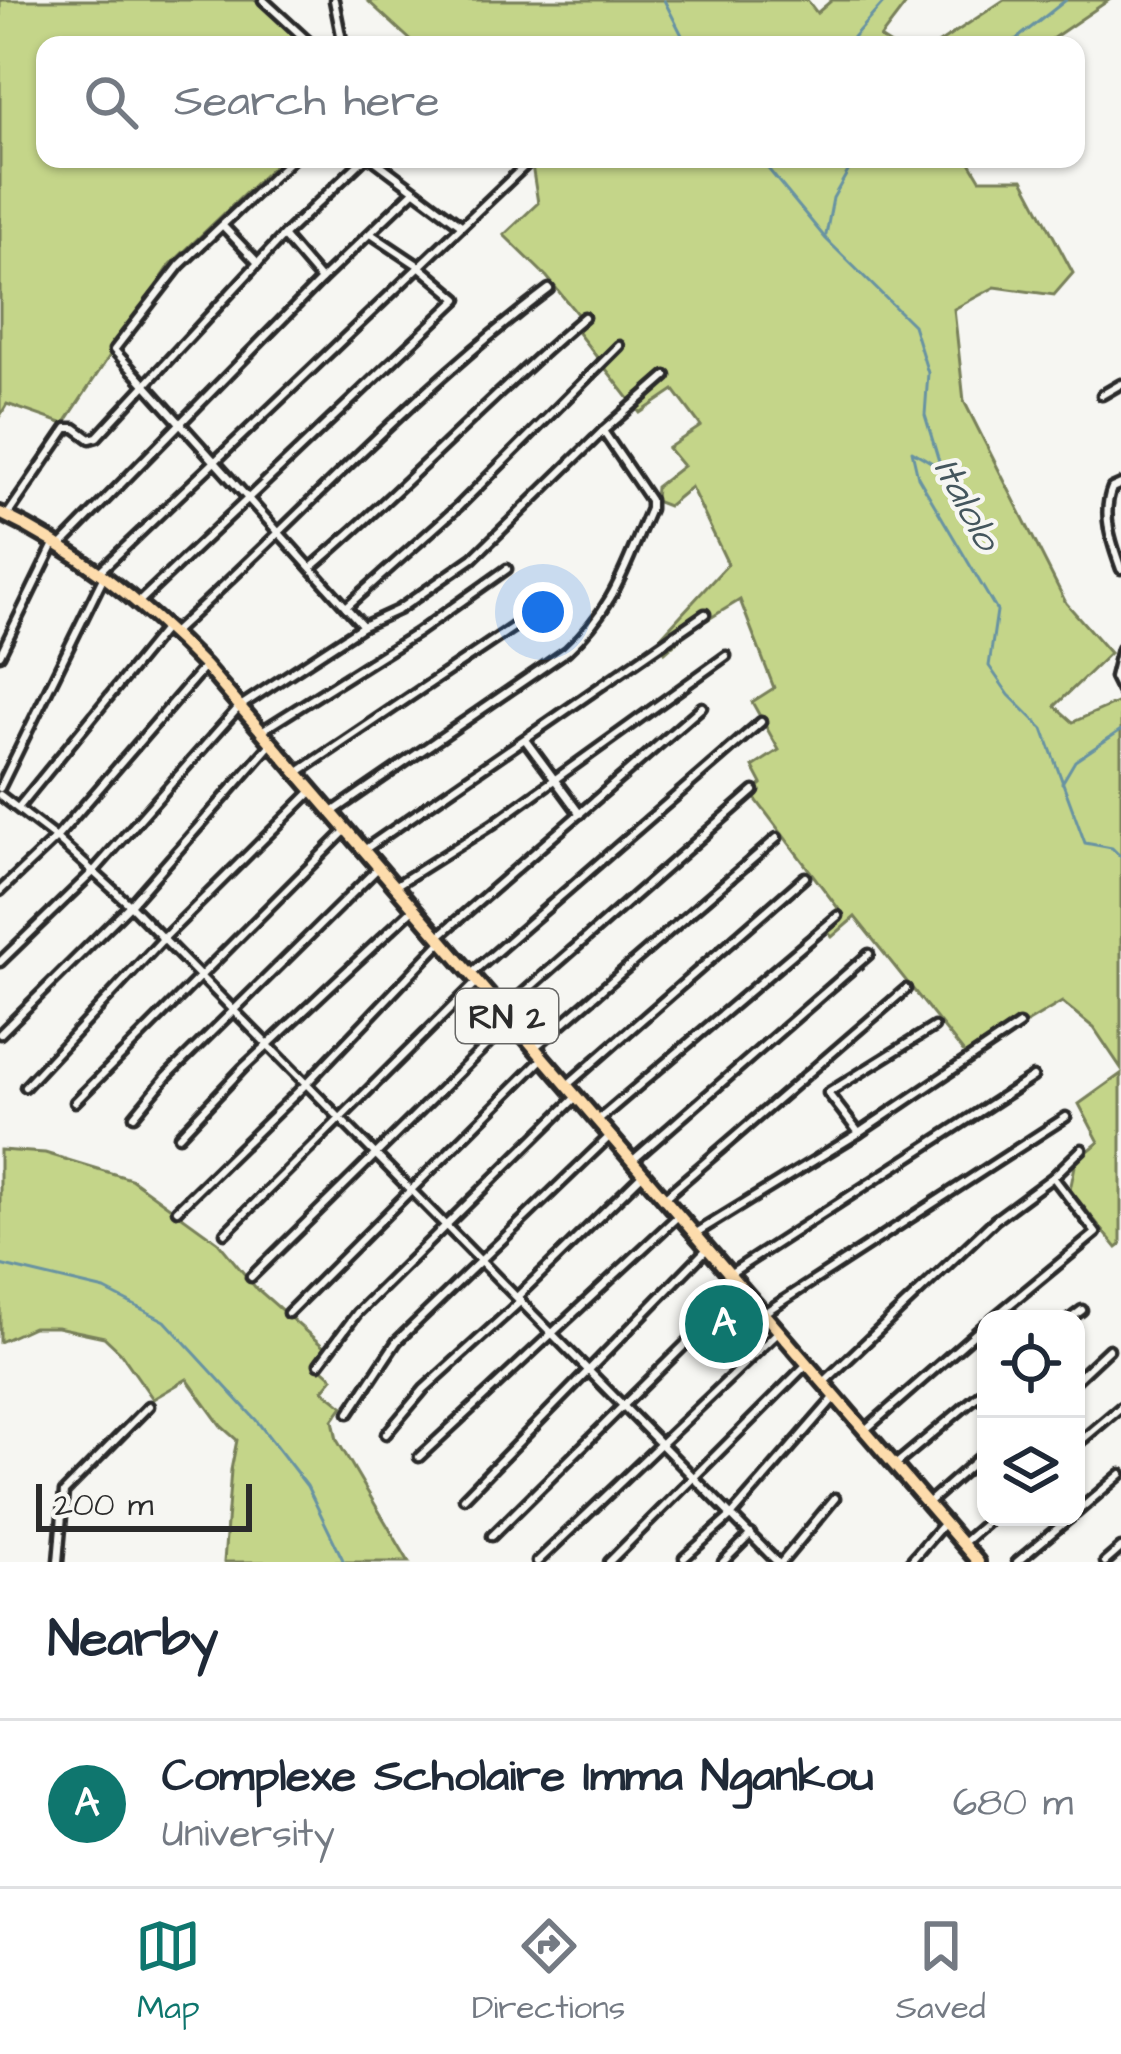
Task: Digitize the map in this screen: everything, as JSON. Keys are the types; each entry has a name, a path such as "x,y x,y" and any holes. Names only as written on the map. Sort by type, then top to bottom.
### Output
{"highway":[{"name":"RN 2","path":"4,514 102,574 139,602 205,666 978,1562"}],"street":[{"path":"263,0 302,36"},
{"path":"334,0 341,36"},
{"path":"283,168 180,265 117,341 114,354 363,626"},
{"path":"4,514 67,428 93,439 283,236 358,168"},
{"path":"381,168 461,225"},
{"path":"0,809 2,794 102,574 213,460 522,168"},
{"path":"0,655 57,544 414,191"},
{"path":"224,227 259,264"},
{"path":"139,602 458,299 371,234"},
{"path":"283,236 321,280"},
{"path":"18,808 169,630 281,534 460,361 549,289"},
{"path":"312,567 584,317"},
{"path":"346,607 459,506 619,346"},
{"path":"0,962 93,872 239,707 473,559 666,376"},
{"path":"1102,395 1121,384"},
{"path":"331,813 567,651 598,620 619,588 650,509 650,500 603,431"},
{"path":"1121,484 1112,488 1107,502 1121,568"},
{"path":"260,732 417,633 507,569"},
{"path":"297,773 549,599"},
{"path":"364,850 705,614"},
{"path":"1121,649 1114,676 1121,691"},
{"path":"395,886 555,781 726,656"},
{"path":"0,891 56,838 205,666"},
{"path":"177,1210 307,1083 440,939 702,707"},
{"path":"225,1233 474,977 761,722"},
{"path":"526,741 580,814"},
{"path":"0,1034 130,905 271,744"},
{"path":"25,1087 312,791"},
{"path":"251,1277 507,1016 754,791"},
{"path":"2,794 130,905 779,1562 835,1498"},
{"path":"75,1102 346,830"},
{"path":"288,1312 413,1190 538,1053 777,838"},
{"path":"134,1117 167,1076 379,867"},
{"path":"566,1085 805,878"},
{"path":"179,1136 414,908"},
{"path":"597,1121 838,916"},
{"path":"632,1161 868,954"},
{"path":"664,1198 906,989"},
{"path":"696,1233 859,1133 1019,1025"},
{"path":"859,1133 828,1093 934,1027"},
{"path":"731,1273 1033,1076"},
{"path":"319,1364 357,1312 576,1097"},
{"path":"764,1313 1066,1117"},
{"path":"349,1412 398,1341 610,1136"},
{"path":"824,1382 995,1220 1082,1149"},
{"path":"386,1434 424,1389 643,1174"},
{"path":"1003,1310 1096,1233 1053,1177"},
{"path":"419,1457 680,1214"},
{"path":"464,1498 708,1247"},
{"path":"492,1535 742,1288"},
{"path":"537,1562 778,1331"},
{"path":"865,1430 977,1332"},
{"path":"1085,1372 1109,1349"},
{"path":"609,1562 807,1364"},
{"path":"684,1558 732,1515 836,1396"},
{"path":"895,1465 977,1397"},
{"path":"58,1562 64,1492 149,1406"},
{"path":"1085,1437 1121,1407"},
{"path":"928,1502 977,1460"},
{"path":"1085,1505 1121,1474"},
{"path":"910,1562 944,1523"},
{"path":"962,1544 983,1526"},
{"path":"1017,1562 1061,1526"},
{"path":"723,1562 751,1534"},
{"path":"1105,1562 1121,1548"}],"shaded area":[{"path":"742,1288 759,1308 709,1358 690,1341"}],"green space":[{"path":"0,0 260,0 302,36 36,36 36,168 272,168 171,264 64,424 7,404 0,416"},
{"path":"367,0 807,0 817,13 832,0 909,0 882,36 406,36"},
{"path":"1004,0 1109,0 1056,36 950,36"},
{"path":"532,168 973,168 980,179 1023,179 1073,273 1054,295 995,287 954,309 964,401 1066,603 1110,653 1055,706 1073,722 1121,701 1121,1068 1094,1028 1062,1002 968,1058 855,917 832,937 823,927 838,908 751,793 762,784 753,767 779,750 752,702 774,688 740,600 665,652 658,640 728,564 691,487 668,506 655,501 656,487 683,466 668,448 701,426 674,390 640,413 575,329 582,320 504,235 538,203"},
{"path":"1121,1074 1121,1245 1117,1248 1070,1190 1076,1161 1099,1142 1079,1104"},
{"path":"0,1150 45,1153 131,1179 218,1242 255,1287 325,1348 315,1362 333,1378 323,1390 343,1406 333,1420 337,1440 409,1562 224,1562 237,1440 187,1379 153,1399 104,1337 33,1327 0,1342"}],"waterway":[{"name":"Italolo","path":"664,0 682,36"},
{"path":"854,36 886,0"},
{"path":"1020,36 1066,0"},
{"name":"Italolo","path":"767,168 826,239 913,325 928,373 925,415 941,468 912,451 918,477 997,611 989,666 1009,695 1043,729 1085,843 1112,848 1121,857"},
{"path":"826,235 833,198 850,168"},
{"path":"1062,783 1075,761 1121,730"},
{"path":"0,1265 105,1290 165,1321 256,1420 307,1486 344,1562"}],"place":[{"name":"Complexe Scholaire Imma Ngankou","path":"724,1324"}]}
